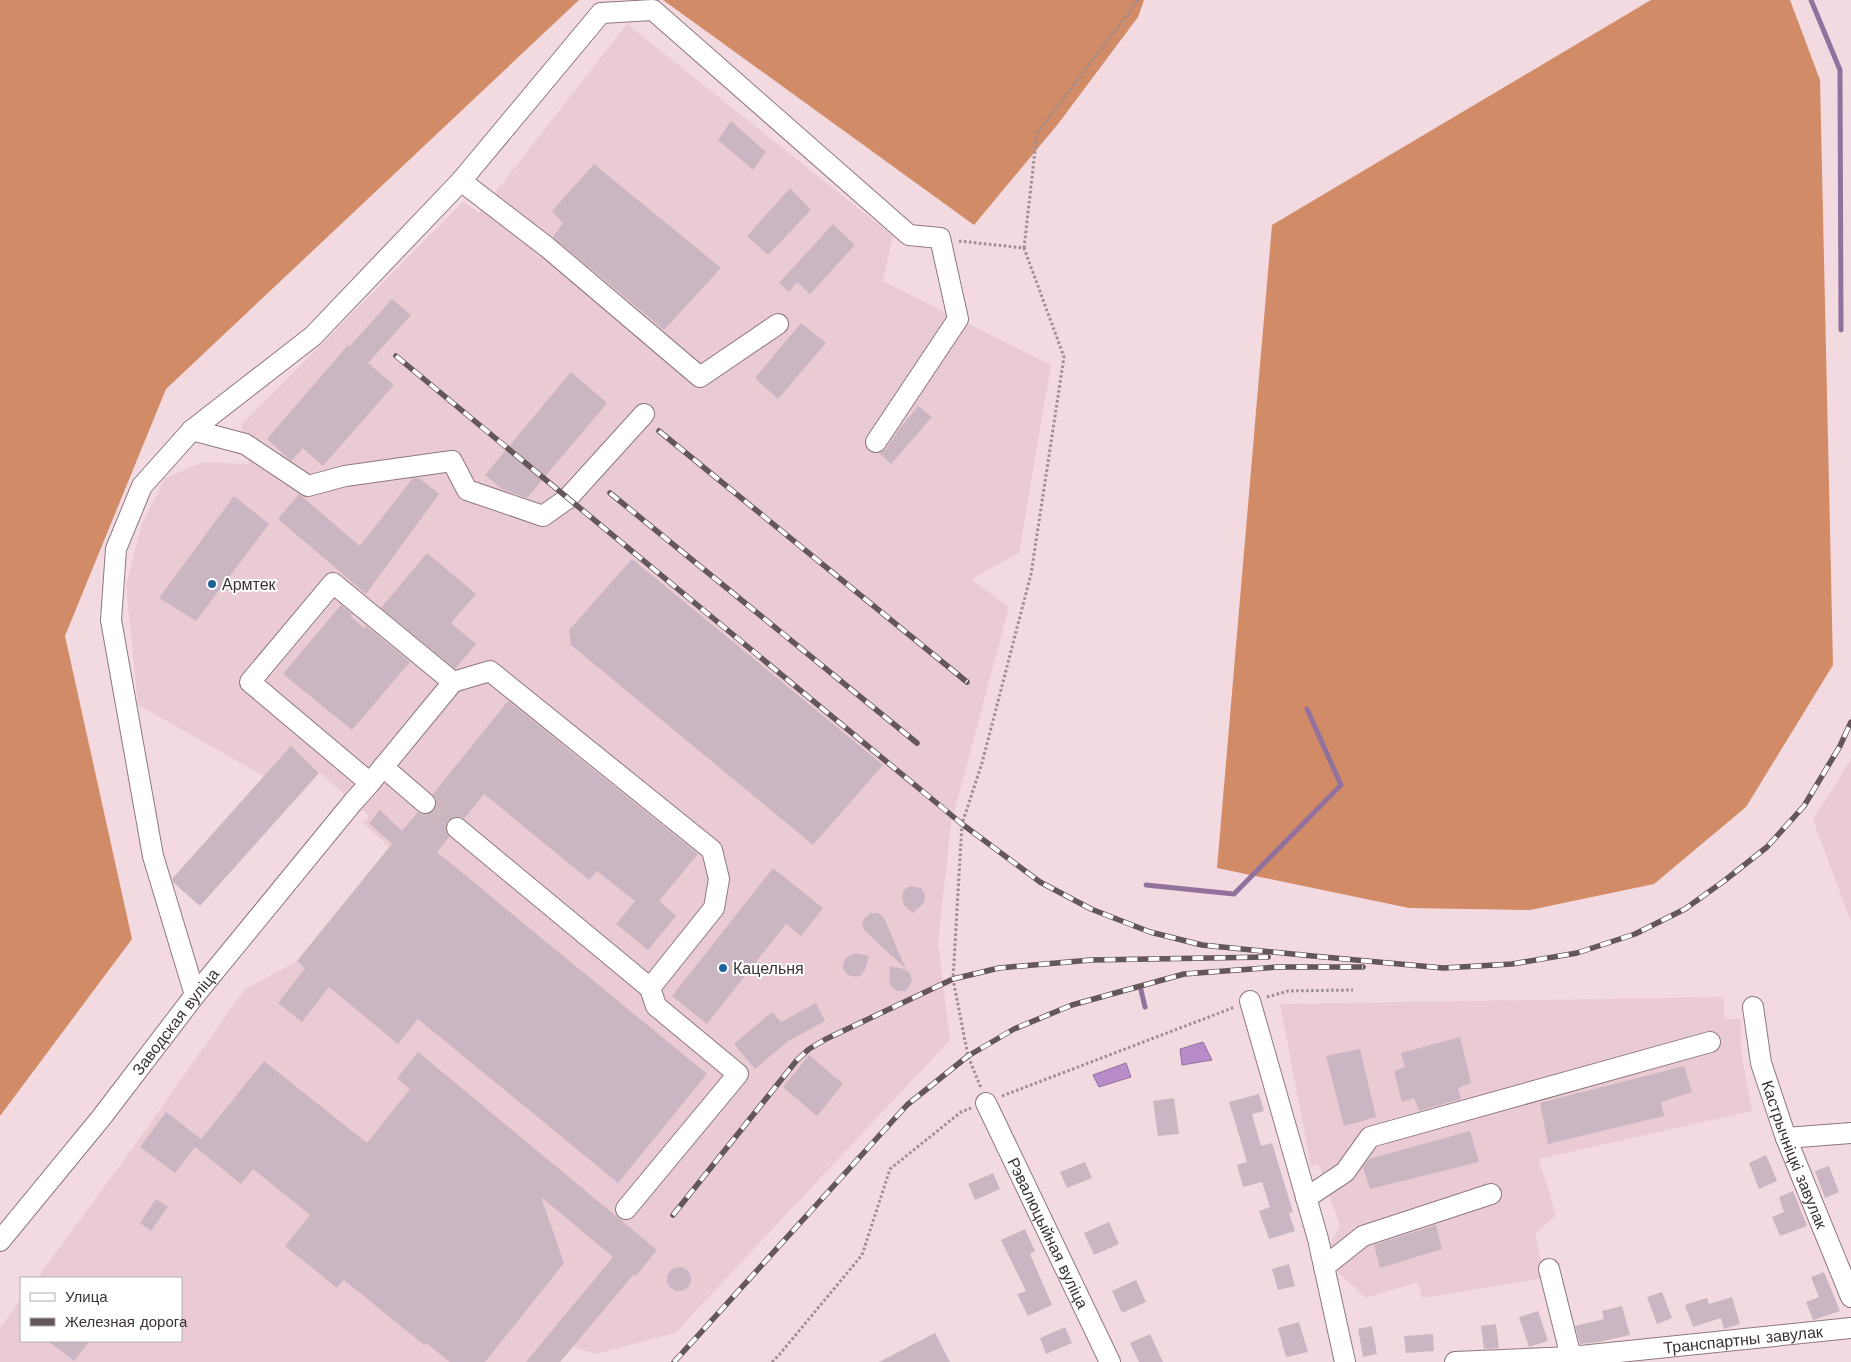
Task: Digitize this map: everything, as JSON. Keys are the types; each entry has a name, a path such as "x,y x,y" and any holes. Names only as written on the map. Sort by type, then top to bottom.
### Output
{"street":[{"path":"195,995 154,856 111,620 116,549 142,486 192,430 313,336 461,181 601,13 653,10 909,235 940,238 958,319 876,442"},
{"path":"461,181 547,247 700,377 778,324"},
{"path":"192,430 245,444 308,486 345,476 452,461 467,490 542,516 567,499 644,414"},
{"path":"370,783 250,682 333,583 453,682 490,671 712,850 719,879 714,908 650,988"},
{"name":"Заводская вуліца","path":"0,1241 101,1118 195,995 453,682"},
{"path":"383,767 425,803"},
{"path":"457,828 650,988 656,1006 738,1074 626,1209"},
{"path":"1250,1001 1306,1198 1324,1267 1345,1362"},
{"name":"Кастрычніцкі завулак","path":"1753,1007 1760,1063 1786,1138 1851,1298"},
{"path":"1306,1198 1345,1172 1370,1137 1710,1042"},
{"name":"Рэвалюцыйная вуліца","path":"986,1103 1110,1362"},
{"path":"1786,1138 1851,1133"},
{"path":"1324,1267 1363,1236 1491,1194"},
{"path":"1549,1269 1572,1357"},
{"name":"Транспартны завулак","path":"1455,1362 1572,1357 1851,1328"}],"path":[{"path":"986,1103 968,1056 953,979 962,824 982,763 1031,574 1064,357 1024,248 1037,133 1138,0"},
{"path":"940,238 1024,248"},
{"path":"772,1362 862,1255 890,1169 961,1112 1250,1001 1288,991 1353,990"}],"shaded area":[{"path":"0,0 579,0 166,389 65,636 132,939 0,1116"},
{"path":"663,0 1144,0 1138,17 1058,124 974,225"},
{"path":"1651,0 1790,0 1820,80 1833,665 1746,807 1654,884 1530,910 1409,908 1217,868 1272,225"},
{"path":"627,24 893,236 883,281 1051,365 1019,553 971,579 1009,607 951,824 938,943 950,1040 675,1333 596,1354 573,1347 560,1362 0,1362 0,1328 20,1300 20,1342 182,1342 182,1277 38,1277 132,1149 244,990 297,961 389,847 363,823 369,816 291,747 264,776 138,705 126,585 142,524 165,478 203,462 249,464 241,425 463,202 479,213"},
{"path":"1851,759 1851,922 1813,820"},
{"path":"1723,997 1725,1019 1741,1019 1741,1052 1752,1111 1539,1159 1556,1216 1535,1234 1545,1278 1422,1298 1418,1282 1366,1298 1338,1272 1330,1245 1340,1226 1319,1165 1311,1166 1280,1004"},
{"path":"1203,1042 1212,1060 1182,1065 1180,1049"},
{"path":"1126,1063 1131,1077 1099,1087 1093,1075"}],"building":[{"path":"731,121 766,152 753,170 718,140"},
{"path":"594,164 721,268 664,330 553,237 563,223 552,211"},
{"path":"790,188 811,210 768,255 747,236"},
{"path":"833,224 855,245 810,294 797,282 789,292 779,283"},
{"path":"392,299 411,315 368,363 394,385 323,466 303,448 291,461 267,439 348,345 350,346"},
{"path":"801,323 826,343 778,399 755,378"},
{"path":"571,372 607,403 527,498 502,489 485,475"},
{"path":"918,406 932,417 891,464 879,453 886,449"},
{"path":"413,478 419,478 439,494 366,594 278,519 299,494 360,546"},
{"path":"234,496 269,524 196,621 159,598"},
{"path":"427,553 476,594 451,623 476,644 455,669 381,608"},
{"path":"632,559 883,765 813,845 571,645 569,630"},
{"path":"341,605 364,628 366,626 410,662 352,730 283,674"},
{"path":"508,701 698,854 659,901 676,916 648,950 616,924 635,901 597,871 589,880 484,794 464,819 458,816 448,821 445,826 449,837 437,852 707,1074 618,1183 418,1019 398,1044 329,987 302,1022 278,1003 305,968 297,961 392,844 369,823 380,810 402,831 418,812 423,815 434,811 437,805 433,794"},
{"path":"291,746 319,773 200,906 172,879"},
{"name":"Кацельня","path":"773,868 823,908 801,936 786,924 707,1024 672,996"},
{"path":"910,886 921,888 925,895 924,903 913,913 904,905 902,897 904,890"},
{"path":"870,913 878,913 884,918 906,969 865,931 862,924 863,920"},
{"path":"855,953 869,956 865,970 860,976 856,977 848,975 843,969 845,958"},
{"path":"890,966 904,969 910,973 912,981 906,991 898,991 891,987 889,980"},
{"path":"816,1003 825,1021 788,1041 755,1069 734,1044 772,1012 781,1022"},
{"path":"1460,1037 1471,1083 1458,1088 1461,1099 1419,1111 1414,1098 1402,1102 1394,1071 1405,1067 1401,1053"},
{"path":"1360,1049 1376,1117 1344,1126 1326,1056"},
{"path":"418,1052 657,1250 636,1276 634,1274 560,1362 526,1362 613,1257 541,1197 564,1263 485,1362 450,1362 426,1343 424,1345 344,1280 337,1288 285,1246 310,1215 253,1169 241,1184 195,1147 175,1173 140,1147 166,1112 201,1139 198,1143 264,1061 367,1143 410,1089 397,1078"},
{"path":"809,1055 843,1084 817,1116 783,1087"},
{"path":"1684,1066 1692,1092 1661,1102 1664,1116 1548,1144 1540,1103"},
{"path":"1259,1094 1264,1111 1252,1114 1261,1146 1272,1143 1293,1212 1289,1213 1295,1231 1269,1239 1259,1211 1270,1207 1262,1182 1243,1187 1237,1165 1247,1162 1229,1102"},
{"path":"1174,1098 1179,1134 1158,1136 1153,1101"},
{"path":"1470,1131 1479,1162 1370,1189 1363,1167 1369,1159"},
{"path":"1766,1155 1777,1181 1759,1189 1749,1163"},
{"path":"1085,1162 1092,1178 1067,1188 1060,1172"},
{"path":"1829,1166 1839,1192 1825,1198 1815,1171"},
{"path":"993,1173 1000,1189 975,1200 968,1184"},
{"path":"1793,1191 1807,1226 1780,1236 1772,1217 1784,1212 1779,1197"},
{"path":"156,1199 168,1207 151,1231 140,1223"},
{"path":"1109,1222 1119,1244 1094,1255 1084,1233"},
{"path":"1436,1225 1442,1249 1380,1268 1374,1245"},
{"path":"1025,1229 1035,1251 1030,1254 1052,1305 1028,1316 1017,1294 1026,1291 1001,1240"},
{"path":"1289,1264 1295,1286 1278,1290 1272,1269"},
{"path":"679,1267 684,1268 690,1274 690,1284 684,1290 679,1291 674,1290 668,1284 667,1279 668,1274 674,1268"},
{"path":"1824,1272 1840,1311 1813,1320 1806,1302 1819,1297 1811,1277"},
{"path":"1136,1280 1146,1302 1122,1313 1112,1291"},
{"path":"1662,1292 1672,1318 1657,1324 1647,1297"},
{"path":"1732,1297 1740,1324 1724,1329 1721,1318 1693,1327 1685,1305 1707,1298 1709,1304"},
{"path":"1622,1306 1630,1335 1580,1344 1575,1326 1604,1319 1602,1311"},
{"path":"1538,1311 1548,1341 1529,1347 1519,1317"},
{"path":"1299,1322 1308,1352 1286,1357 1278,1328"},
{"path":"1496,1324 1499,1348 1484,1349 1481,1326"},
{"path":"1372,1326 1377,1354 1363,1357 1358,1329"},
{"path":"1065,1327 1072,1343 1046,1354 1040,1338"},
{"path":"935,1333 950,1362 879,1362"},
{"path":"1150,1334 1163,1362 1139,1362 1130,1343"},
{"path":"1433,1334 1434,1351 1406,1353 1404,1336"},
{"path":"49,1342 89,1342 74,1361"}],"waterway":[{"path":"1811,0 1840,70 1841,330"},
{"path":"1146,885 1234,894 1341,785 1307,709"},
{"path":"1141,990 1145,1007"}],"tunnel":[{"path":"425,803 457,828"}],"railway":[{"path":"396,356 962,824 1040,882 1091,909 1150,932 1202,945 1443,968 1512,964 1577,953 1635,934 1685,909 1767,847 1804,806 1840,746 1851,722"},
{"path":"659,431 967,682"},
{"path":"610,493 917,743"},
{"path":"673,1215 797,1060 809,1049 826,1039 953,979 999,968 1091,960 1268,957"},
{"path":"674,1362 907,1105 968,1056 1014,1029 1072,1005 1184,974 1278,967 1363,967"}],"place":[{"name":"Армтек","path":"212,584"},
{"name":"Кацельня","path":"723,968"}]}
